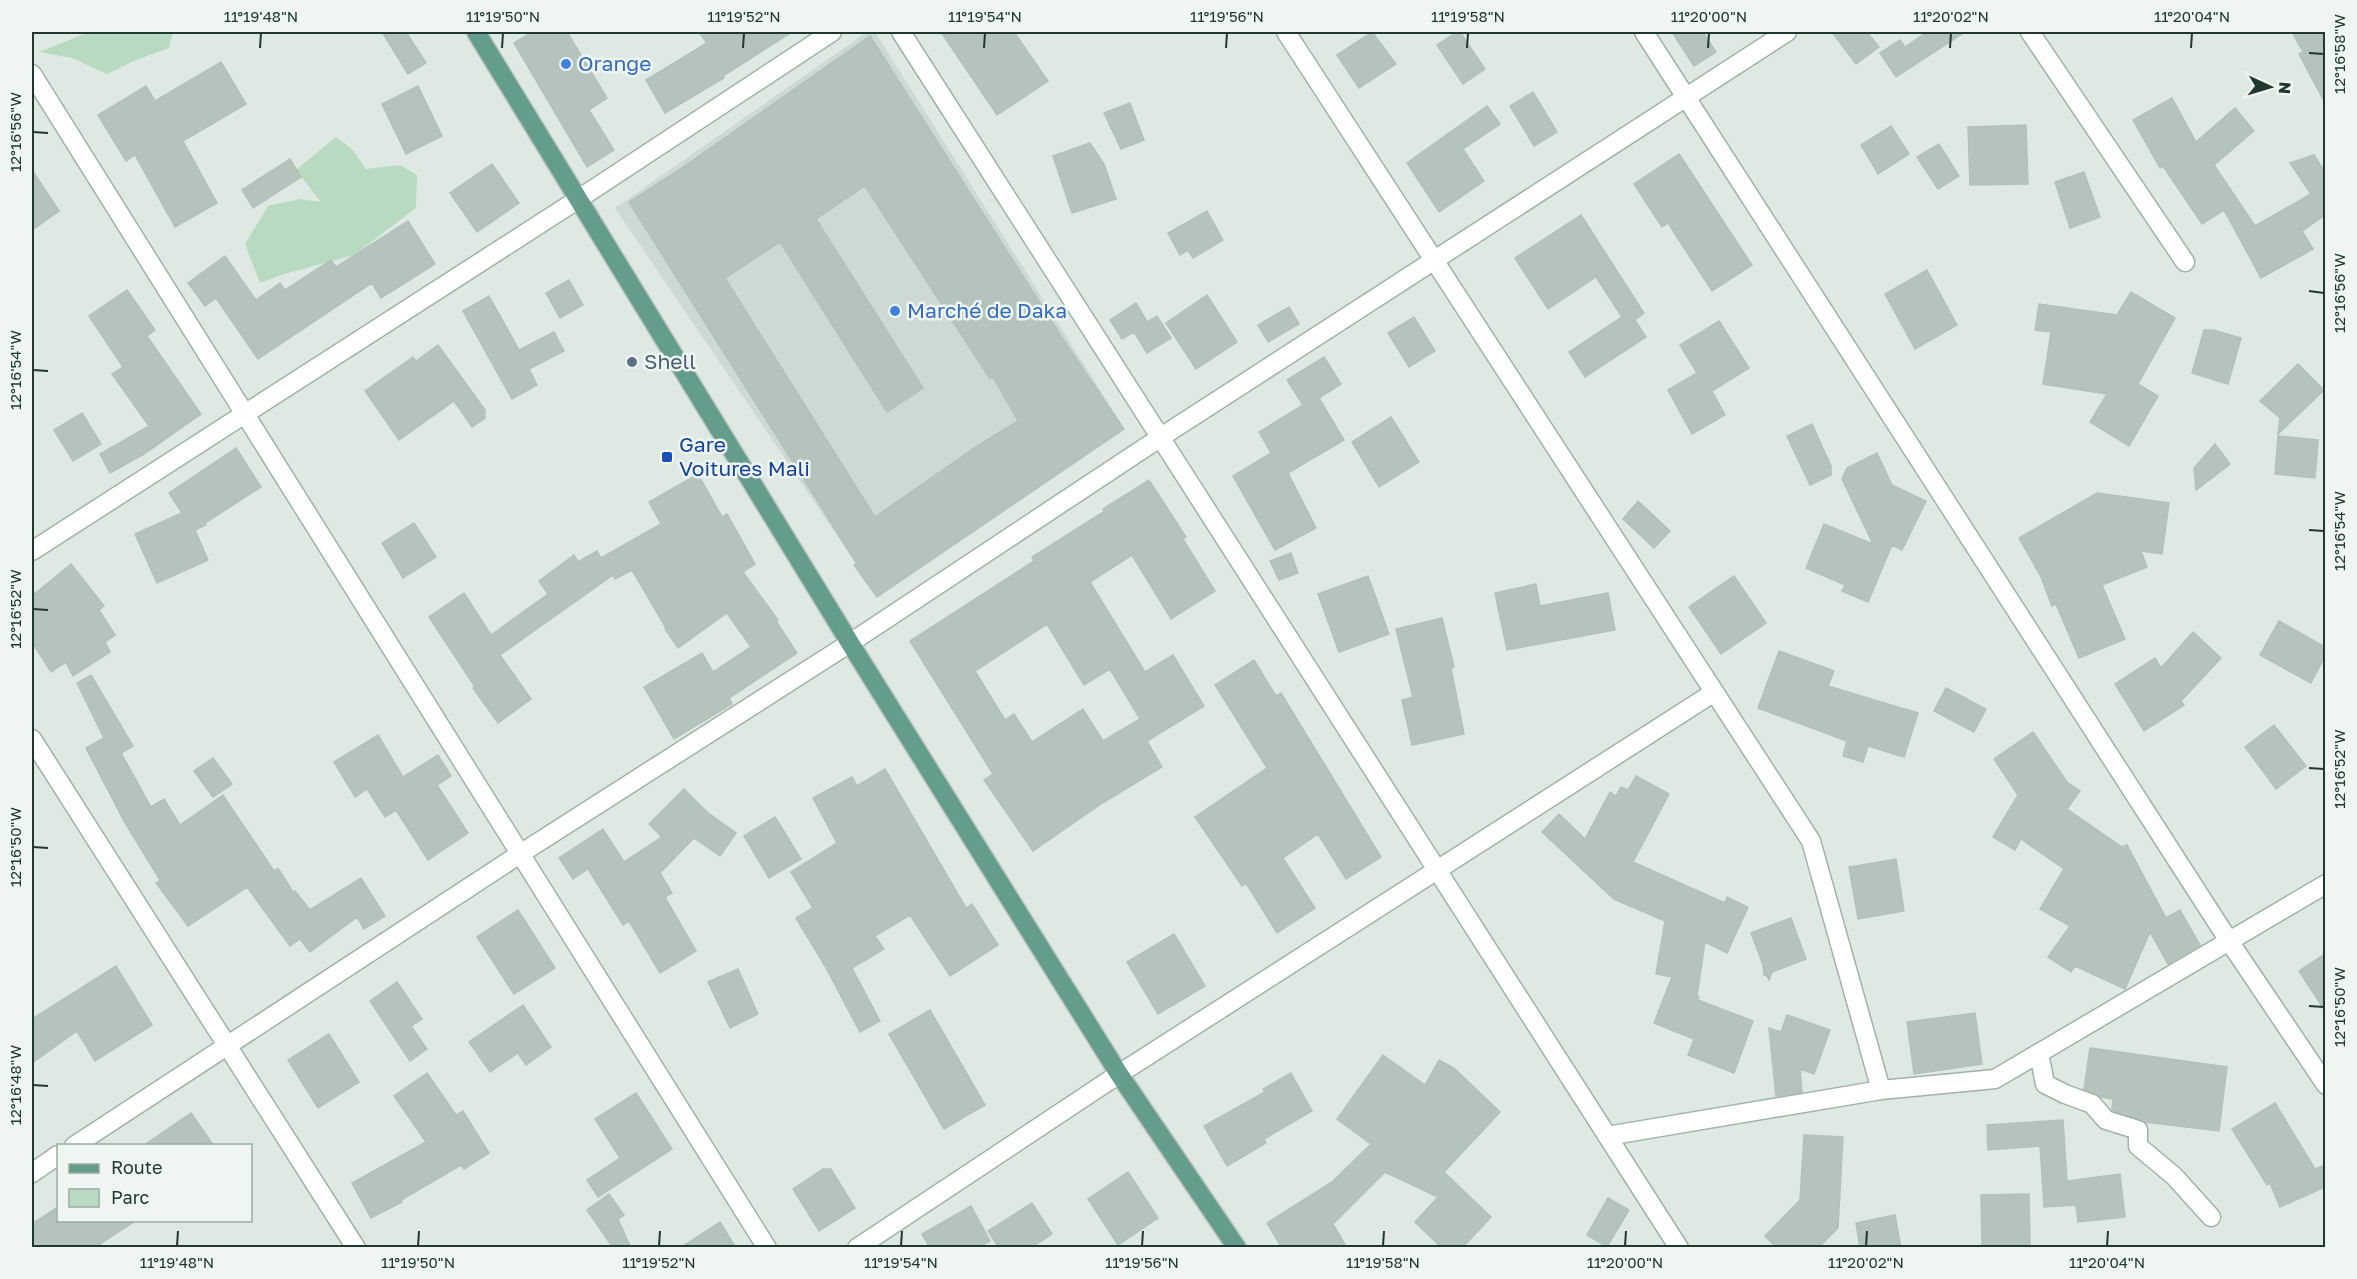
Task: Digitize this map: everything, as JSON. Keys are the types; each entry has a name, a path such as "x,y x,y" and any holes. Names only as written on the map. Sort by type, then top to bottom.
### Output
{"main road":[{"path":"476,32 850,643 1119,1074 1237,1248"}],"street":[{"path":"32,551 577,200 832,32"},
{"path":"901,32 1679,1248"},
{"path":"1286,32 1811,842 1881,1090"},
{"path":"1644,32 2229,941 2325,1085"},
{"path":"77,1144 1787,32"},
{"path":"2030,32 2185,262"},
{"path":"32,74 767,1248"},
{"path":"857,1248 1119,1074 1713,693"},
{"path":"32,740 356,1248"},
{"path":"1607,1136 1881,1090 1995,1079 2325,884"},
{"path":"2039,1053 2045,1084 2092,1104 2106,1120 2138,1130 2138,1146 2174,1176 2211,1217"},
{"path":"32,1173 57,1156"}],"shaded area":[{"path":"867,32 875,32 1124,428 878,596 615,208"}],"green space":[{"path":"89,32 173,32 169,48 107,74 72,58 39,52"},
{"path":"336,137 351,148 366,169 400,165 417,175 416,208 354,255 260,283 245,244 268,206 300,199 321,202 296,170"}],"building":[{"path":"382,32 406,32 426,63 408,74"},
{"path":"532,32 567,32 607,98 589,110 614,150 587,167 514,43"},
{"path":"699,32 792,32 723,76 724,78 665,113 646,80 707,43"},
{"path":"941,32 1014,32 1048,81 997,115"},
{"path":"1372,32 1396,64 1359,88 1337,55"},
{"path":"1460,32 1485,69 1463,84 1437,45"},
{"path":"1672,32 1703,32 1716,52 1694,66"},
{"path":"1832,32 1867,32 1879,47 1856,64"},
{"path":"1927,32 1965,32 1896,77 1880,53 1900,40 1905,47"},
{"path":"2292,32 2325,32 2325,103 2299,54 2303,52"},
{"path":"870,36 1063,339 1124,429 877,597 854,565 857,564 629,202 679,170","holes":["865,186 990,379 993,377 1018,421 976,447 875,517 725,278 780,242 887,412 923,388 816,219"]},
{"path":"221,62 246,104 183,141 217,203 175,227 135,155 126,161 98,115 146,86 155,101"},
{"path":"418,86 442,136 406,154 382,104"},
{"path":"1533,92 1557,132 1534,146 1510,106"},
{"path":"2172,98 2196,142 2235,108 2254,131 2214,165 2255,226 2311,194 2290,163 2314,155 2325,172 2325,217 2302,231 2313,249 2261,278 2224,210 2202,224 2163,166 2160,168 2133,120"},
{"path":"1130,103 1144,140 1121,149 1104,113"},
{"path":"1487,106 1500,124 1463,149 1484,181 1439,212 1407,163"},
{"path":"2026,125 2028,184 1970,185 1968,127"},
{"path":"1891,126 1909,154 1878,174 1861,145"},
{"path":"1090,143 1104,164 1116,199 1072,213 1053,156"},
{"path":"1939,144 1959,176 1938,189 1917,157"},
{"path":"1679,154 1752,265 1712,291 1668,223 1662,227 1634,184"},
{"path":"290,159 301,177 253,208 242,190"},
{"path":"492,164 519,203 477,232 450,193"},
{"path":"32,170 59,211 32,230"},
{"path":"2084,172 2100,217 2070,228 2055,182"},
{"path":"1207,211 1223,240 1193,258 1188,250 1180,255 1168,233"},
{"path":"1581,215 1644,313 1635,320 1646,337 1585,377 1569,352 1622,317 1596,277 1548,309 1515,258"},
{"path":"408,221 435,264 381,298 372,283 258,359 216,298 205,306 188,283 225,256 256,300 280,283 285,290 331,260 336,267"},
{"path":"1927,270 1957,325 1915,349 1885,294"},
{"path":"569,280 583,305 560,318 546,293"},
{"path":"127,290 155,330 147,336 201,414 144,454 110,473 100,454 149,426 112,374 123,367 89,316"},
{"path":"2131,292 2175,318 2138,384 2158,396 2129,446 2090,422 2107,394 2043,384 2051,332 2035,330 2039,304 2117,315"},
{"path":"1207,295 1237,342 1196,369 1166,323"},
{"path":"489,296 519,350 554,332 564,351 529,369 537,385 512,399 463,311"},
{"path":"1136,303 1147,322 1157,316 1171,338 1147,353 1134,332 1122,339 1110,320"},
{"path":"1289,307 1299,324 1268,342 1258,325"},
{"path":"1414,317 1435,351 1409,367 1388,333"},
{"path":"1719,321 1749,368 1712,391 1725,415 1692,434 1668,390 1697,373 1680,345"},
{"path":"2204,330 2213,330 2241,338 2228,384 2192,373"},
{"path":"438,345 485,410 485,418 472,427 454,401 399,440 365,391 413,357 416,361"},
{"path":"1324,357 1341,384 1319,398 1344,440 1288,473 1316,528 1275,550 1233,476 1271,453 1259,432 1303,405 1287,380"},
{"path":"2298,364 2324,390 2278,434 2280,418 2260,401"},
{"path":"82,413 101,444 73,461 54,430"},
{"path":"1391,417 1419,462 1379,487 1352,442"},
{"path":"1812,424 1831,466 1831,475 1810,485 1787,436"},
{"path":"2278,436 2318,440 2315,478 2275,474"},
{"path":"2215,444 2230,464 2196,490 2194,468"},
{"path":"236,448 261,487 205,523 206,525 195,530 208,560 157,583 135,534 182,513 169,493"},
{"path":"1877,453 1892,485 1926,501 1902,550 1892,545 1868,602 1842,591 1845,585 1806,568 1824,524 1873,544 1842,479 1847,468"},
{"path":"698,474 722,517 727,514 755,564 743,572 778,620 776,621 797,653 729,698 732,704 674,739 644,687 702,653 713,672 751,647 727,613 678,648 632,570 615,579 613,575 500,655 531,699 498,723 473,688 475,687 429,617 464,593 491,635 548,594 539,581 574,555 578,562 597,551 601,558 661,524 649,502"},
{"path":"1149,480 1186,537 1183,539 1215,591 1171,619 1132,555 1090,582 1145,672 1173,655 1204,706 1147,741 1162,767 1104,802 1033,851 984,780 993,774 910,641 1034,561 1032,557 1105,511 1103,509","holes":["1047,624 1084,685 1110,669 1140,719 1103,741 1083,709 1032,742 1014,714 1005,720 975,671"]},
{"path":"2097,493 2169,503 2162,554 2141,551 2147,567 2102,585 2125,639 2079,658 2056,604 2052,606 2041,577 2019,538"},
{"path":"1638,501 1670,531 1654,548 1623,519"},
{"path":"414,523 436,557 403,578 382,543"},
{"path":"1291,553 1298,573 1279,580 1270,561"},
{"path":"71,564 104,606 99,610 115,635 105,642 110,652 73,676 66,662 51,672 32,642 32,596"},
{"path":"1368,576 1389,634 1339,652 1318,594"},
{"path":"1734,576 1766,623 1721,654 1689,607"},
{"path":"1536,584 1540,606 1608,593 1615,630 1507,650 1495,593"},
{"path":"1442,618 1454,667 1451,668 1464,734 1412,745 1402,700 1413,697 1396,629"},
{"path":"2279,621 2325,647 2325,656 2311,683 2260,655"},
{"path":"2193,632 2221,658 2181,701 2184,705 2144,731 2115,684 2155,658 2161,668"},
{"path":"1779,651 1834,671 1828,686 1918,713 1904,757 1868,746 1863,762 1843,756 1847,741 1758,708"},
{"path":"1254,660 1276,696 1281,693 1381,857 1346,879 1318,834 1283,858 1315,908 1277,933 1246,883 1242,886 1195,817 1267,768 1215,685"},
{"path":"91,675 133,746 121,753 151,807 164,799 180,825 223,795 274,871 278,868 293,892 295,891 310,910 361,878 385,916 364,929 357,917 310,952 300,939 290,946 247,887 188,926 156,883 160,880 125,823 86,748 104,738 77,683"},
{"path":"1946,688 1986,709 1974,732 1934,711"},
{"path":"2274,725 2306,766 2276,789 2245,747"},
{"path":"2033,732 2067,782 2080,791 2067,809 2122,847 2127,845 2166,918 2180,910 2200,945 2168,964 2150,932 2125,989 2075,966 2071,972 2048,957 2070,926 2040,909 2064,869 2021,839 2015,850 1993,837 2018,795 1994,759"},
{"path":"378,735 403,777 438,755 451,776 437,785 468,833 428,860 396,810 385,817 367,789 355,797 334,762"},
{"path":"213,758 232,784 213,797 194,771"},
{"path":"885,769 966,908 972,904 998,945 950,976 910,915 875,936 884,949 852,968 880,1021 860,1032 796,918 813,908 791,872 837,843 813,798 852,777 857,786"},
{"path":"1636,776 1669,794 1633,862 1725,903 1727,897 1748,907 1727,953 1705,942 1697,996 1698,1000 1753,1021 1734,1073 1688,1055 1694,1039 1654,1023 1672,977 1656,974 1665,921 1614,899 1542,832 1559,814 1585,839 1610,792 1616,796 1621,787 1628,790"},
{"path":"684,789 707,812 736,833 720,856 694,838 660,873 672,893 665,897 696,951 660,973 629,921 623,925 588,869 573,879 559,858 603,829 624,862 662,837 649,824"},
{"path":"775,817 801,859 769,878 744,836"},
{"path":"1896,859 1904,911 1858,919 1849,867"},
{"path":"518,910 555,968 514,994 477,937"},
{"path":"1791,918 1806,959 1772,972 1769,980 1766,974 1764,975 1763,965 1751,933"},
{"path":"1174,934 1205,986 1158,1014 1127,962"},
{"path":"2325,954 2325,1011 2299,971"},
{"path":"116,966 152,1025 95,1061 77,1031 32,1063 32,1019"},
{"path":"738,969 758,1014 730,1028 708,982"},
{"path":"397,982 422,1019 411,1026 427,1049 410,1061 370,1001"},
{"path":"523,1005 551,1047 526,1065 518,1053 490,1072 469,1042"},
{"path":"930,1010 985,1105 944,1129 889,1034"},
{"path":"1975,1013 1982,1064 1914,1074 1907,1022"},
{"path":"1787,1015 1830,1030 1814,1074 1800,1069 1802,1092 1776,1096 1769,1028 1781,1032"},
{"path":"329,1034 359,1082 318,1108 288,1060"},
{"path":"2090,1048 2227,1067 2219,1131 2145,1122 2112,1110 2113,1099 2101,1097 2084,1089"},
{"path":"1383,1055 1425,1085 1439,1060 1454,1068 1500,1112 1444,1172 1491,1217 1462,1248 1442,1248 1415,1222 1438,1197 1385,1172 1333,1224 1347,1248 1282,1248 1267,1223 1332,1182 1371,1144 1337,1119"},
{"path":"427,1073 456,1115 463,1111 489,1153 464,1169 461,1165 401,1200 402,1202 371,1218 352,1183 426,1142 394,1096"},
{"path":"1291,1073 1312,1111 1264,1139 1266,1143 1227,1166 1204,1126 1265,1092 1263,1089"},
{"path":"636,1093 672,1149 598,1197 587,1180 620,1158 595,1119"},
{"path":"2275,1103 2315,1169 2325,1165 2325,1187 2280,1207 2270,1183 2267,1185 2232,1129"},
{"path":"191,1113 213,1144 146,1144"},
{"path":"2063,1120 2067,1181 2120,1174 2125,1217 2078,1222 2076,1205 2044,1207 2040,1146 1988,1150 1987,1125"},
{"path":"1804,1135 1843,1137 1838,1228 1818,1248 1777,1248 1765,1236 1800,1200"},
{"path":"823,1169 831,1169 855,1208 819,1231 793,1189"},
{"path":"1128,1172 1158,1218 1118,1245 1088,1199"},
{"path":"609,1194 624,1215 618,1219 631,1248 613,1248 587,1210"},
{"path":"2029,1194 2030,1248 1982,1248 1981,1195"},
{"path":"1608,1198 1629,1210 1607,1247 1587,1235"},
{"path":"1032,1203 1052,1234 1031,1248 999,1248 988,1231"},
{"path":"971,1206 990,1241 978,1248 930,1248 922,1234"},
{"path":"57,1208 57,1222 133,1222 94,1248 32,1248 32,1224"},
{"path":"1895,1215 1901,1248 1860,1248 1856,1223"},
{"path":"720,1222 736,1248 680,1248"}],"place":[{"name":"Orange","path":"566,64"},
{"name":"Marché de Daka","path":"895,311"},
{"name":"Shell","path":"632,362"},
{"name":"Gare Voitures Mali","path":"667,457"}]}
